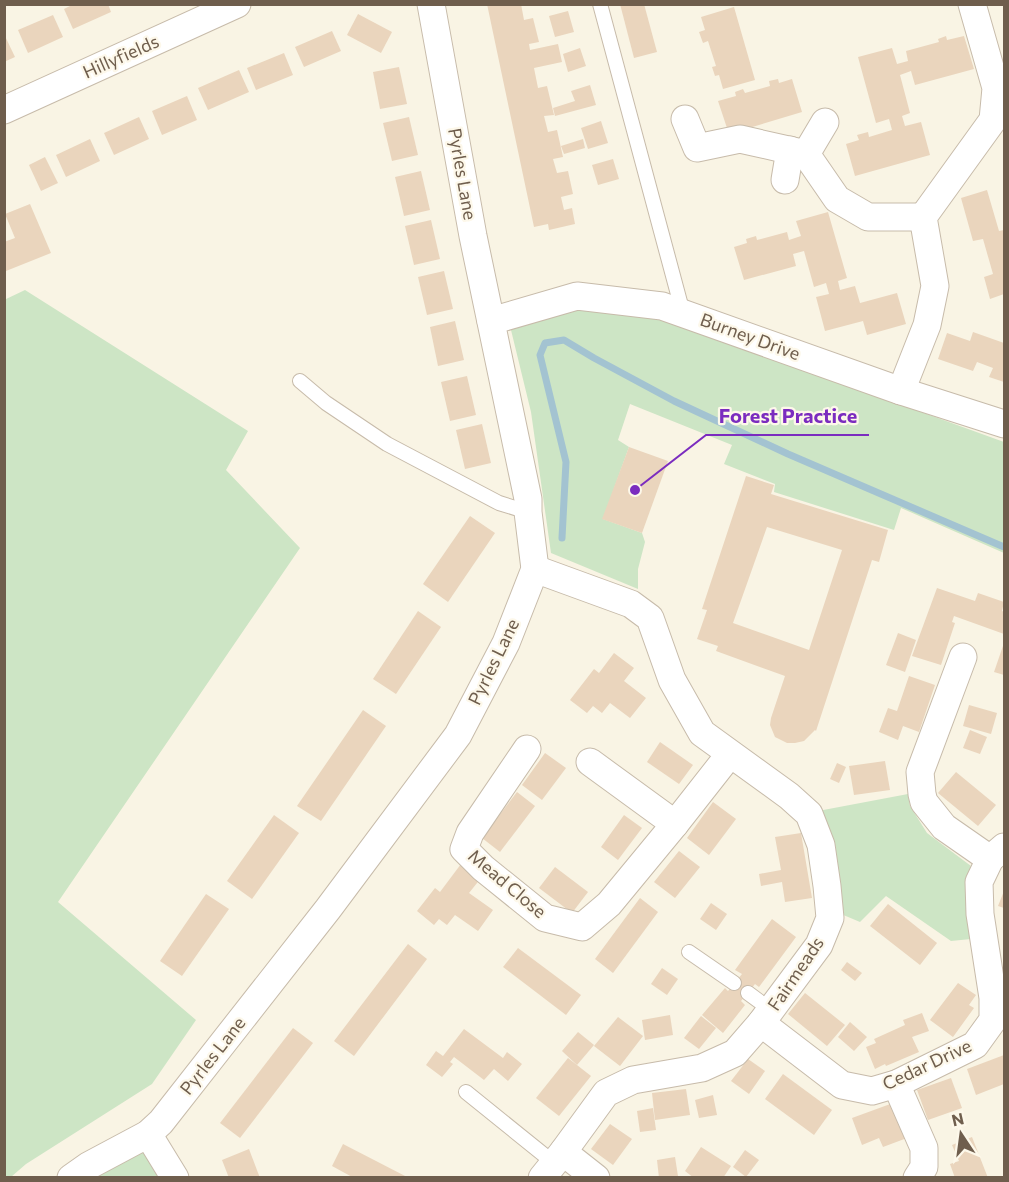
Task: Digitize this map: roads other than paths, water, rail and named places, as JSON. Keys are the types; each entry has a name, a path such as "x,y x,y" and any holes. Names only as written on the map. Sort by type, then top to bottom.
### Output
{"street":[{"name":"Hillyfields","path":"4,110 237,4"},
{"name":"Pyrles Lane","path":"71,1178 88,1166 147,1134 161,1122 328,909 458,735 506,643 536,569 528,499 473,236 431,4"},
{"path":"902,391 927,325 935,286 923,217 993,120 996,88 972,4"},
{"path":"684,120 697,148 740,139 798,152 837,200 868,217 923,217"},
{"path":"785,180 798,152 825,122"},
{"name":"Burney Drive","path":"491,321 577,296 662,306 902,391 1005,424"},
{"name":"Fairmeads","path":"536,569 631,604 650,618 672,680 702,733 789,795 809,814 821,844 830,918 819,945 766,1017 735,1053 702,1068 633,1080 606,1093 553,1164"},
{"path":"963,657 920,772 922,794 924,802 944,827 997,853"},
{"name":"Mead Close","path":"527,749 470,833 464,849 483,868 545,918 582,927 609,904 730,754"},
{"path":"590,762 675,824"},
{"name":"Cedar Drive","path":"766,1017 842,1085 872,1091 896,1084 975,1045 993,1020 993,998 980,914 979,882 997,853"},
{"path":"896,1084 924,1148 924,1167 917,1178"},
{"path":"147,1134 175,1178"},
{"path":"553,1164 596,1178"}],"lane":[{"path":"600,4 683,313"},
{"path":"300,381 326,403 387,444 499,503 528,512"},
{"path":"689,952 734,983"},
{"path":"748,993 766,1017"},
{"path":"466,1092 553,1164"}],"waterway":[{"path":"562,538 566,462 540,355 545,343 564,340 674,401 788,454 1004,547"}],"place":[{"name":"Forest Practice","path":"635,490"}]}
